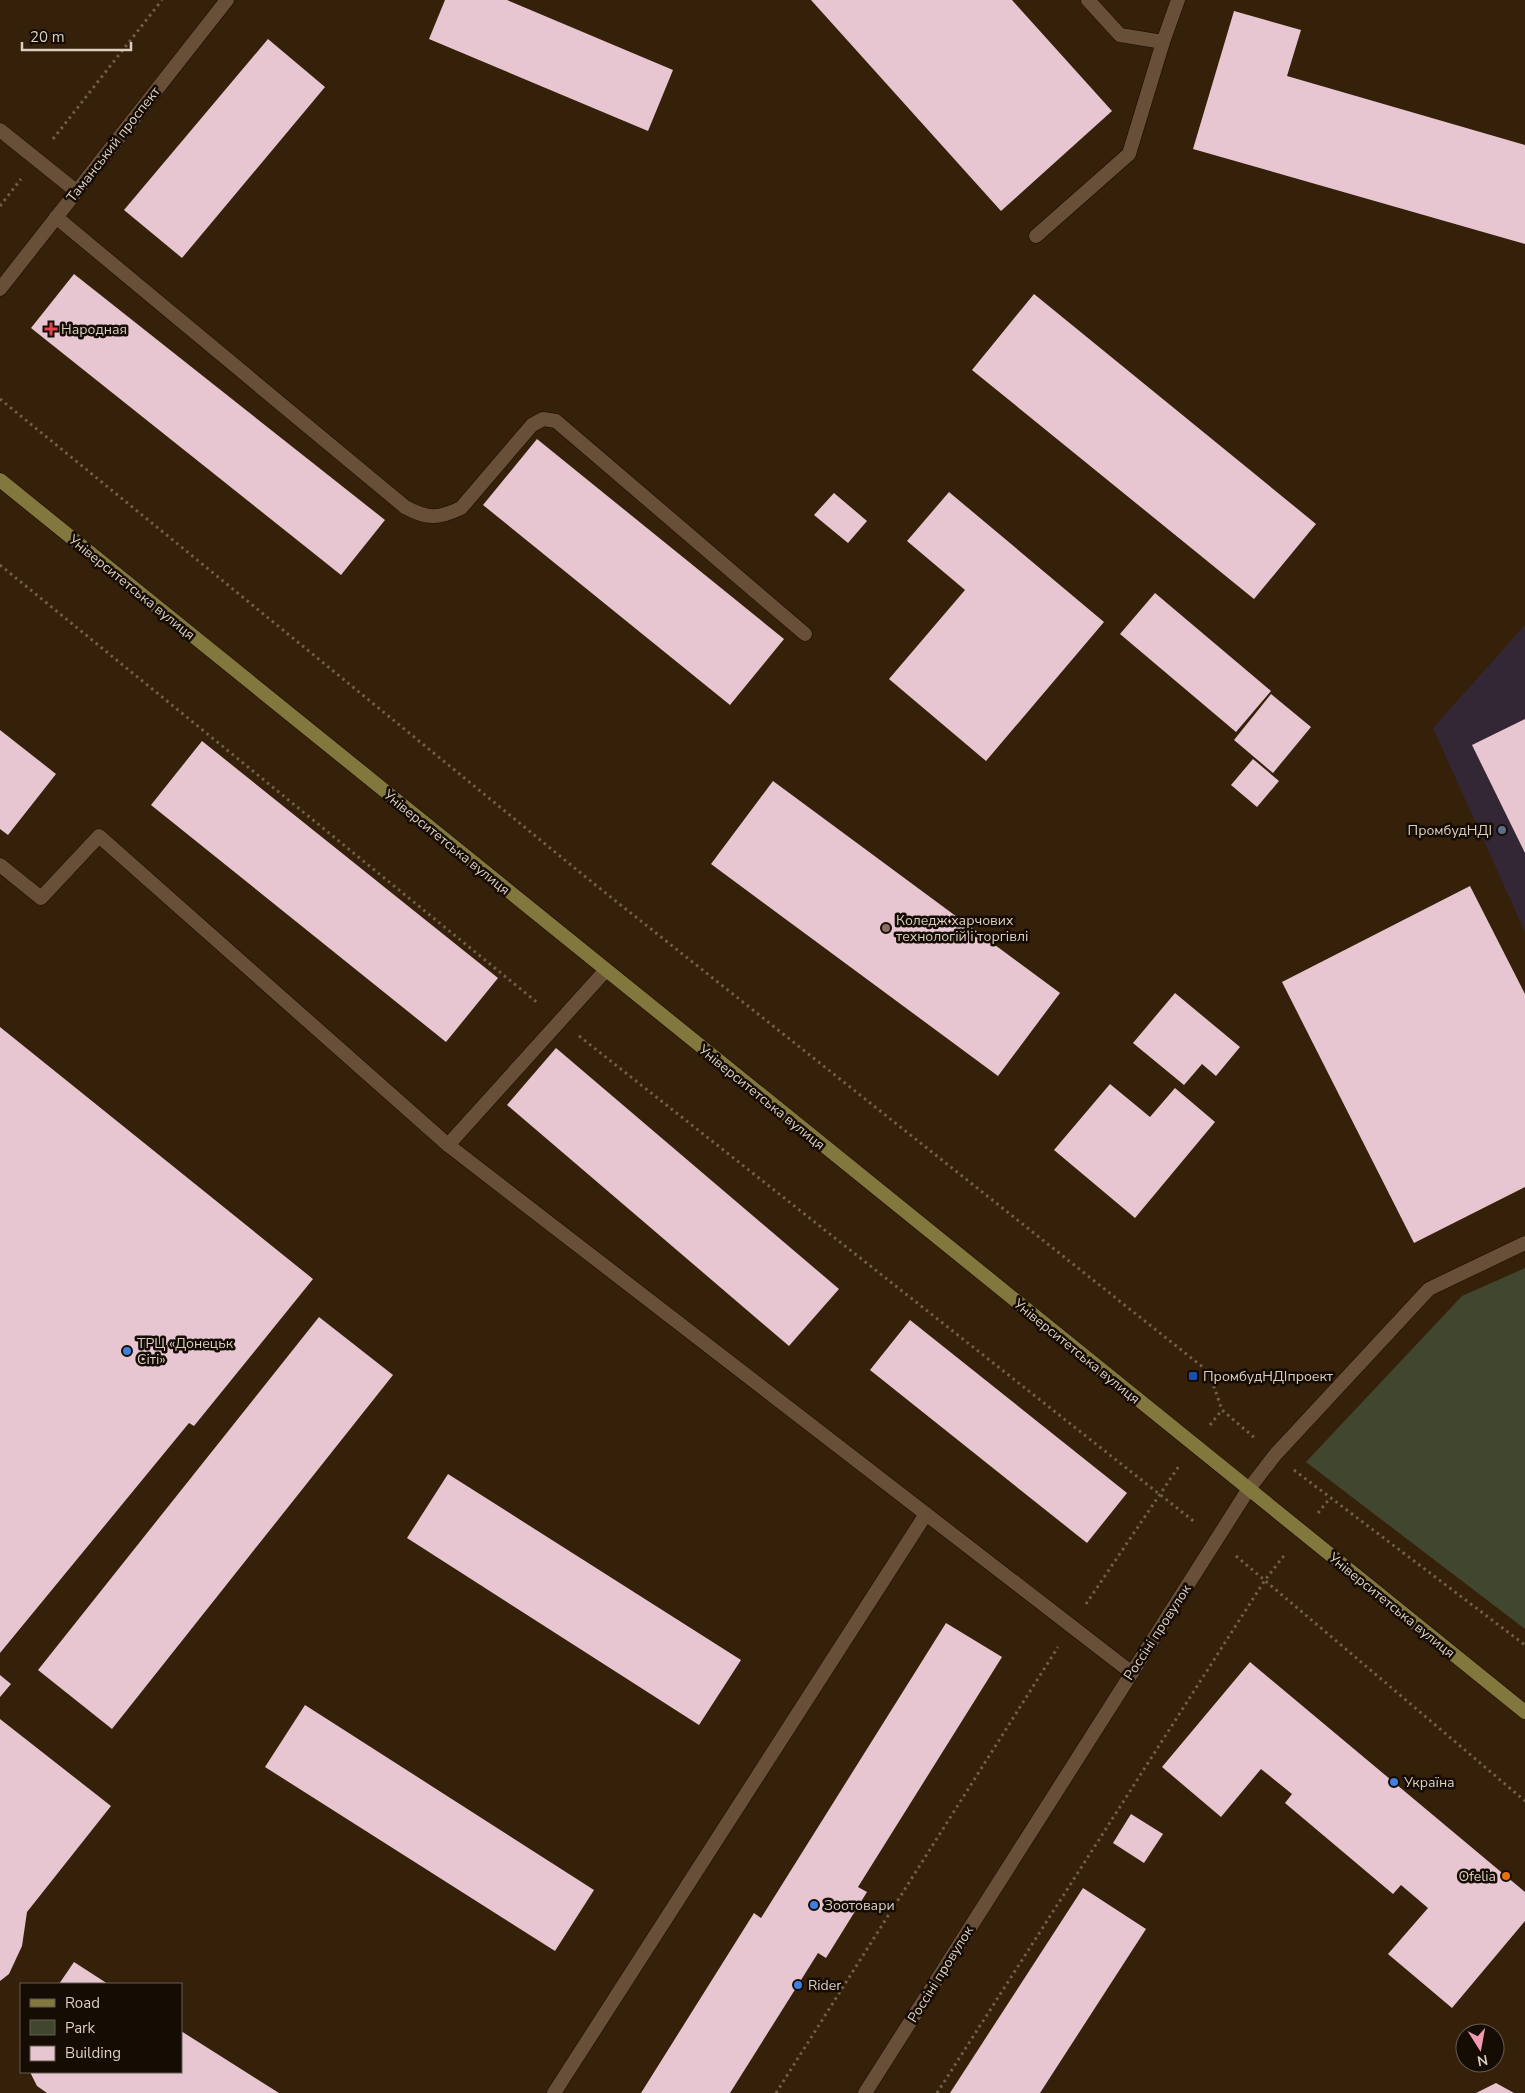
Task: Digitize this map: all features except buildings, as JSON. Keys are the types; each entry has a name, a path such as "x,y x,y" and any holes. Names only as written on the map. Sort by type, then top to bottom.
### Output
{"main road":[{"name":"Університетська вулиця","path":"0,480 1525,1712"}],"street":[{"name":"Таманський проспект","path":"0,289 227,0"},
{"path":"1088,0 1120,35 1163,42"},
{"path":"1036,236 1129,154 1163,42 1178,0"},
{"path":"0,130 76,191"},
{"path":"56,217 405,507 419,514 434,517 447,515 461,508 532,425 543,419 556,421 805,634"},
{"path":"0,865 41,898 99,836 448,1145 1132,1673"},
{"path":"448,1145 606,970"},
{"name":"Россіні провулок","path":"864,2093 1248,1490 1275,1455 1429,1288 1525,1243"},
{"path":"554,2093 926,1514"}],"path":[{"path":"0,206 162,0"},
{"path":"0,399 593,884 1209,1372 1222,1410 1330,1498 1525,1645"},
{"path":"0,565 560,1021 1160,1494 1265,1580 1525,1802"},
{"path":"776,2093 1071,1627 1160,1494 1222,1410"},
{"path":"937,2093 1265,1580 1330,1498"}],"shaded area":[{"name":"ПромбудНДІ","path":"1525,625 1525,932 1433,728"}],"green space":[{"path":"1525,1268 1525,1629 1306,1462 1462,1296"}],"place":[{"name":"Народная","path":"51,329"},
{"name":"ПромбудНДІ","path":"1502,830"},
{"name":"Коледж харчових технологій і торгівлі","path":"886,928"},
{"name":"ТРЦ «Донецьк Сіті»","path":"127,1351"},
{"name":"ПромбудНДІпроект","path":"1193,1376"},
{"name":"Україна","path":"1394,1782"},
{"name":"Ofelia","path":"1506,1876"},
{"name":"Зоотовари","path":"814,1905"},
{"name":"Rider","path":"798,1985"}]}
